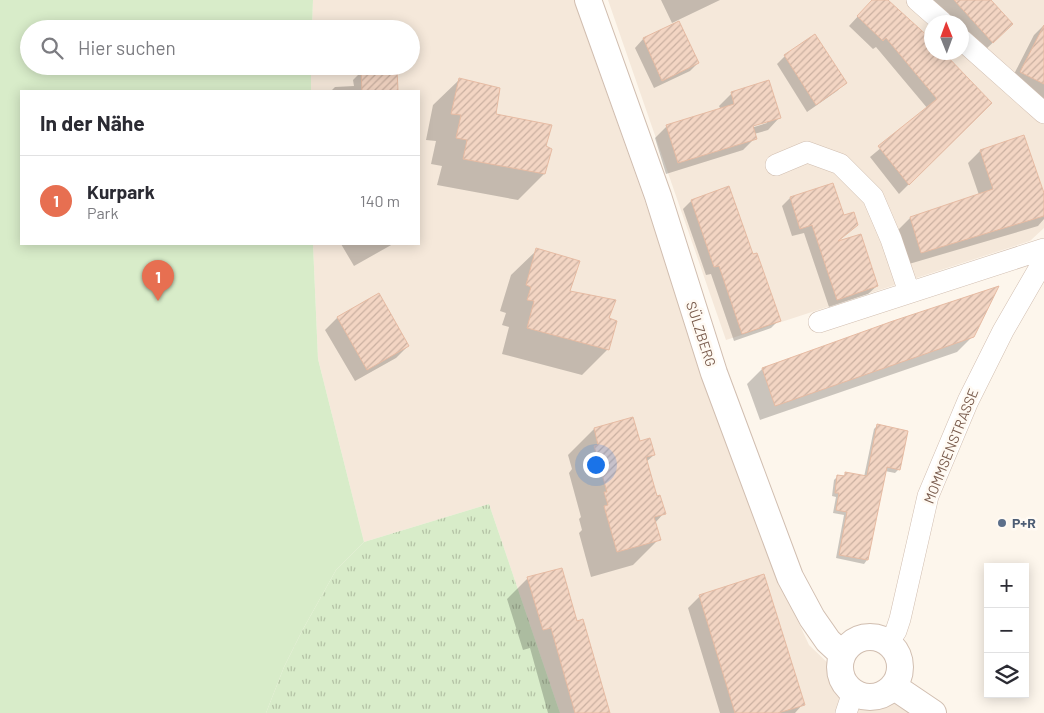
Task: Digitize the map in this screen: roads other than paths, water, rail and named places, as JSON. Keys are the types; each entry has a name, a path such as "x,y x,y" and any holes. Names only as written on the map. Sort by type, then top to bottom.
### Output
{"street":[{"name":"SÜLZBERG","path":"588,0 658,196 714,373 790,577 812,618 828,641 842,654"},
{"path":"917,0 934,15"},
{"path":"969,46 1044,113"},
{"path":"776,165 807,152 840,164 873,197 891,239 909,292"},
{"path":"819,322 1044,249"},
{"name":"MOMMSENSTRASSE","path":"888,643 896,631 900,619 928,496 981,374 1003,330 1044,260"},
{"path":"862,638 880,638 888,643 899,659 900,669 898,678 886,692 869,697 861,696 849,702 846,686 840,671 842,654 854,641 862,638"},
{"path":"892,686 933,713"}],"place":[{"name":"Kurpark","path":"158,301"},
{"name":"P+R","path":"1002,523"}]}
